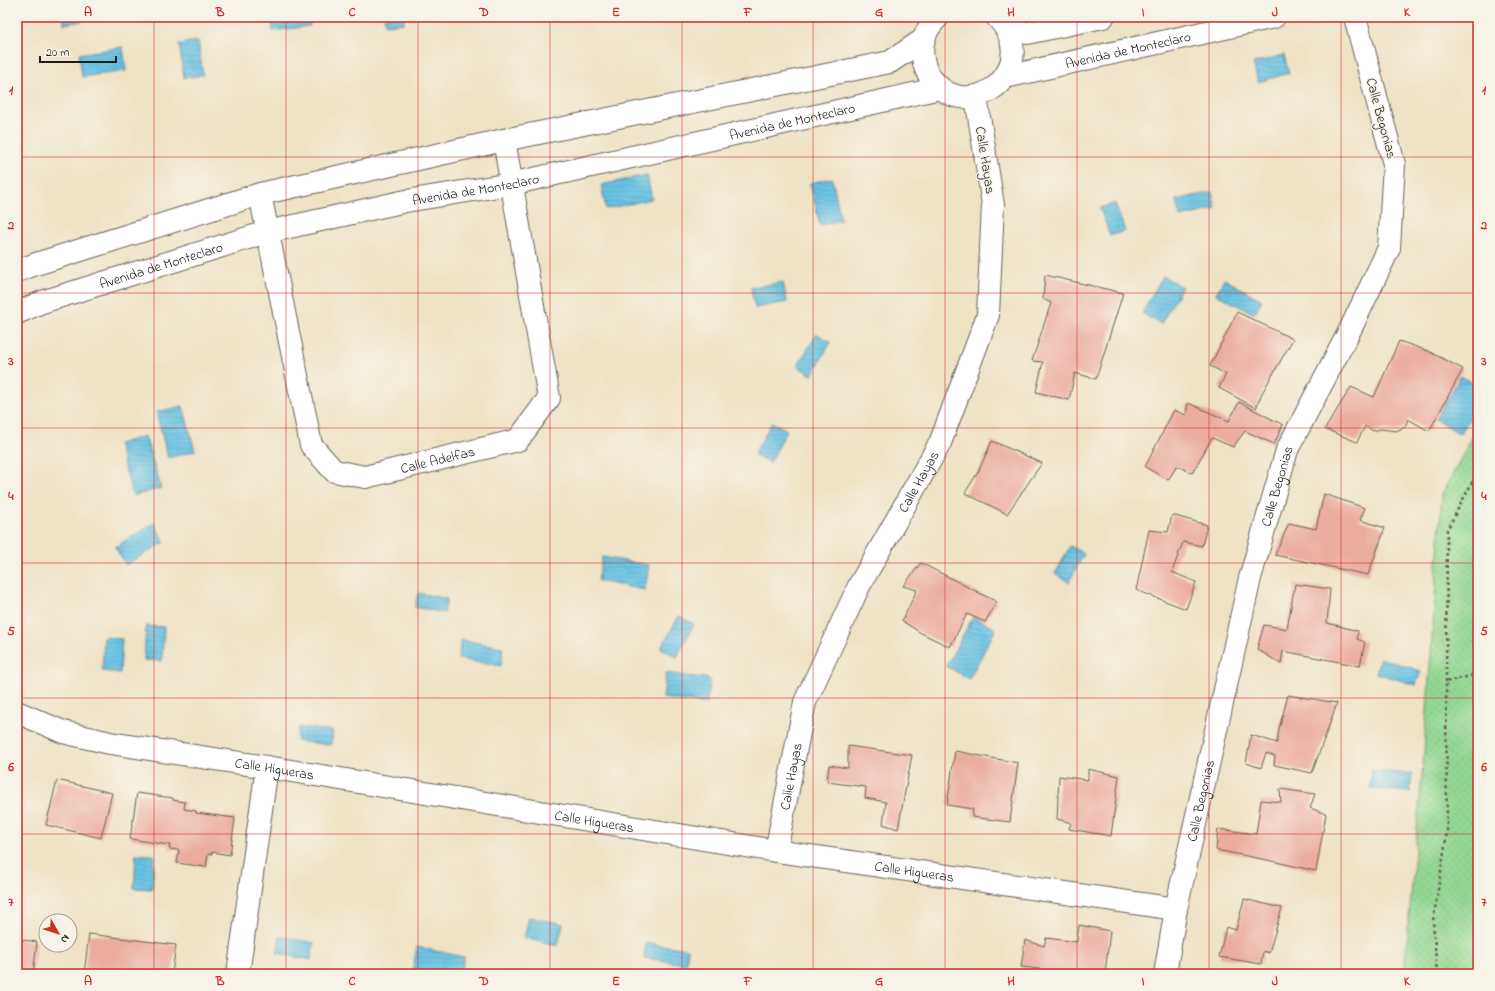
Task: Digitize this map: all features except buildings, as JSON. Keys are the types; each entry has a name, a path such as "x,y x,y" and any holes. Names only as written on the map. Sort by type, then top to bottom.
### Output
{"street":[{"path":"938,17 929,27 924,39 922,53 924,66 930,79 940,88 963,98 976,97 987,93 997,86 1005,77 1011,66 1013,53 1011,40 1002,23"},
{"path":"1002,23 1027,33 1103,17"},
{"name":"Avenida de Monteclaro","path":"1005,77 1274,17"},
{"name":"Calle Begonias","path":"1165,974 1176,909 1250,578 1287,450 1351,328 1389,248 1394,164 1355,17"},
{"path":"17,272 44,261 260,194 504,140 890,62 924,39"},
{"name":"Avenida de Monteclaro","path":"17,313 42,302 267,232 406,201 511,184 916,95 940,88"},
{"name":"Calle Hayas","path":"776,851 805,702 859,586 940,443 988,315 993,205 976,97"},
{"name":"Calle Adelfas","path":"260,194 311,445 334,471 365,477 518,440 549,398 504,140"},
{"name":"Calle Higueras","path":"17,712 63,732 110,743 267,767 776,851 1176,909"},
{"path":"238,974 267,767"}],"path":[{"path":"1437,974 1433,921 1447,833 1447,530 1478,471"},
{"path":"1446,682 1478,674"}],"green space":[{"path":"1478,426 1478,974 1404,974 1424,751 1442,494"}],"water":[{"path":"63,17 82,17 82,21 64,24"},
{"path":"271,17 308,17 310,26 273,31"},
{"path":"384,17 404,17 404,23 386,25"},
{"path":"198,41 203,75 184,78 179,44"},
{"path":"123,47 126,71 82,77 79,54"},
{"path":"1284,55 1289,73 1258,82 1253,63"},
{"path":"647,175 652,199 606,209 601,185"},
{"path":"832,178 841,220 820,225 810,183"},
{"path":"1212,192 1216,209 1180,217 1176,200"},
{"path":"1115,203 1125,231 1110,236 1100,208"},
{"path":"1163,276 1182,287 1161,324 1142,313"},
{"path":"1224,279 1262,300 1254,314 1216,294"},
{"path":"783,282 787,302 755,308 751,288"},
{"path":"817,334 831,342 812,375 797,366"},
{"path":"1461,376 1478,387 1478,405 1460,434 1436,419"},
{"path":"183,406 195,451 168,458 156,412"},
{"path":"772,422 787,430 770,463 754,454"},
{"path":"145,436 161,488 133,496 118,444"},
{"path":"154,523 165,542 126,565 115,547"},
{"path":"1070,546 1084,554 1069,582 1055,574"},
{"path":"602,557 649,565 645,590 598,581"},
{"path":"418,593 447,599 444,613 415,607"},
{"path":"679,616 694,624 677,657 661,648"},
{"path":"973,617 996,629 969,679 946,666"},
{"path":"146,626 164,627 162,661 144,660"},
{"path":"104,637 122,639 120,673 102,671"},
{"path":"461,640 503,647 501,666 458,659"},
{"path":"1380,658 1421,671 1416,685 1376,673"},
{"path":"666,673 710,679 707,704 663,698"},
{"path":"299,727 333,731 331,745 297,741"},
{"path":"1371,771 1412,774 1410,792 1370,789"},
{"path":"136,854 154,855 152,889 134,888"},
{"path":"529,917 563,924 558,945 524,938"},
{"path":"280,936 314,943 311,960 277,953"},
{"path":"646,943 688,949 686,964 644,958"},
{"path":"417,947 464,957 461,974 412,973"}]}
